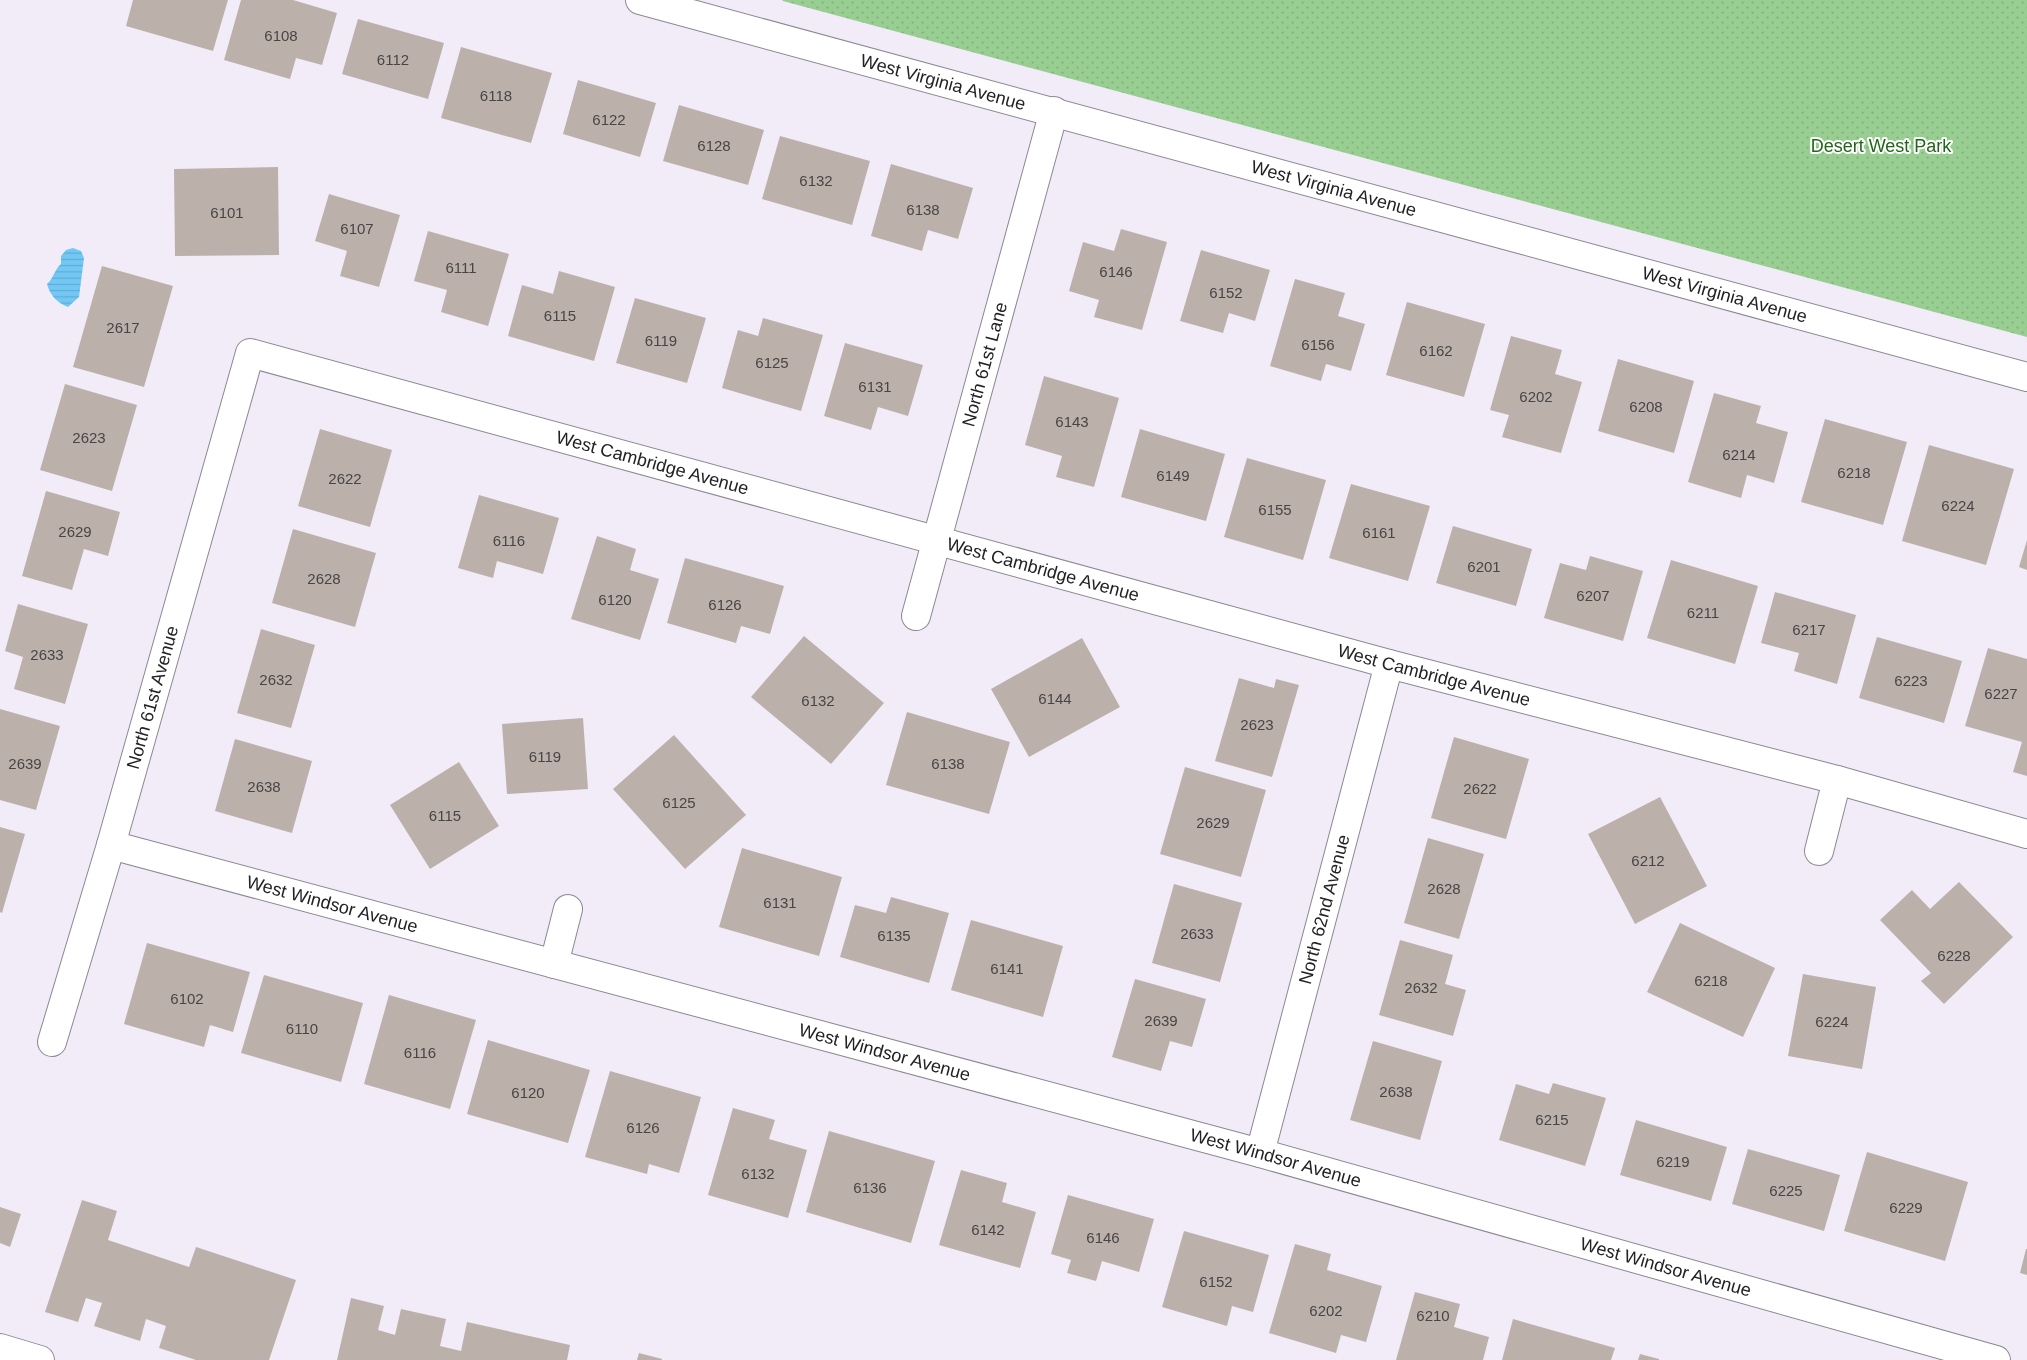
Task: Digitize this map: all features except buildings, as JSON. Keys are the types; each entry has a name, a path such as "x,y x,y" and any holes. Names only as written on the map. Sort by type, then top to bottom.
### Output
{"street":[{"name":"West Virginia Avenue","path":"640,0 714,10 1054,111 2027,377"},
{"name":"North 61st Lane","path":"916,616 1054,111"},
{"name":"West Cambridge Avenue","path":"250,353 1389,664 1837,780 2027,834"},
{"name":"North 61st Avenue","path":"52,1042 111,845 250,353"},
{"name":"North 62nd Avenue","path":"1260,1153 1389,664"},
{"path":"1819,851 1837,780"},
{"name":"West Windsor Avenue","path":"111,845 1260,1153 1996,1360"},
{"path":"554,964 568,909"},
{"path":"0,1348 40,1360"}],"green space":[{"name":"Desert West Park","path":"2027,0 2027,337 783,1"}],"water":[{"path":"73,248 81,251 84,258 79,297 68,307 55,298 47,284 61,264 61,256 66,250"}]}
